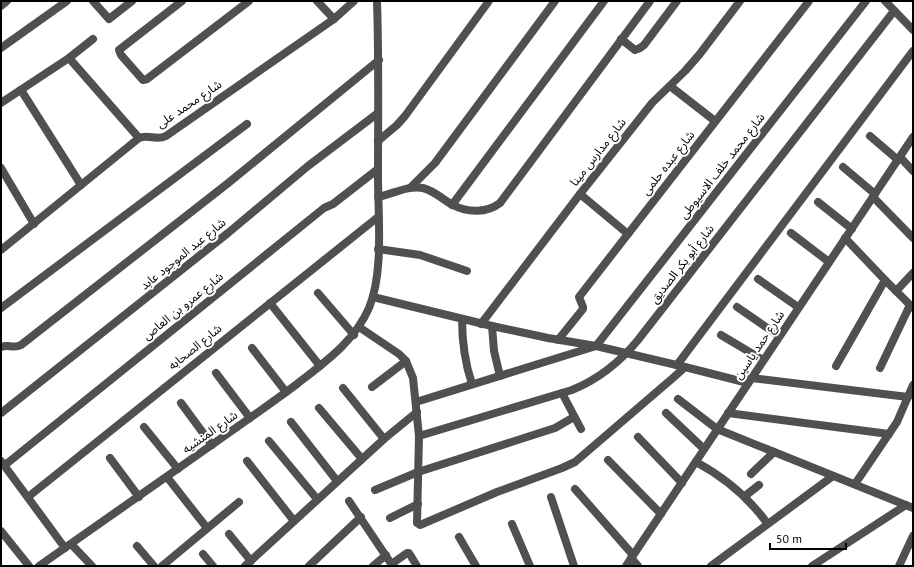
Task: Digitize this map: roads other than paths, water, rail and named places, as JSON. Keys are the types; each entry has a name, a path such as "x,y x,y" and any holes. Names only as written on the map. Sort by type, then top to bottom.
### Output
{"street":[{"path":"1,6 7,1"},
{"path":"1,48 67,1"},
{"path":"94,1 108,19 132,1"},
{"path":"182,1 120,48 119,50 121,55 141,79 145,80 249,1"},
{"path":"317,1 334,19"},
{"name":"شارع محمد على","path":"139,138 147,137 157,139 166,136 334,19 354,1"},
{"name":"شارع المنشيه","path":"39,566 286,392 337,352 354,335 359,327 373,297 378,249 379,60 377,1"},
{"path":"378,141 405,116 489,1"},
{"path":"411,187 435,163 555,1"},
{"path":"452,205 604,1"},
{"path":"378,197 411,187 424,188 435,193 452,205 466,210 485,211 494,208 500,203 650,1"},
{"path":"621,39 635,50 640,48 644,45 677,1"},
{"name":"شارع مدارس مينا","path":"481,324 580,194 652,103 699,55 740,1"},
{"name":"شارع عبده حلمى","path":"558,340 584,307 579,297 808,1"},
{"name":"شارع محمد خلف الاسيوطى","path":"596,346 866,1"},
{"path":"885,1 913,30"},
{"name":"شارع أبو بكر الصديق","path":"419,436 562,393 594,380 612,366 626,353 894,11"},
{"path":"1,103 68,58 93,39"},
{"path":"359,327 399,354 406,361 413,378 419,436 417,522 420,524 575,462 656,393 681,366 913,51"},
{"path":"1,250 139,138 68,58"},
{"path":"5,346 15,348 21,345 227,184 379,60"},
{"path":"670,86 716,121"},
{"path":"21,90 81,185"},
{"name":"شارع عبد الموجود عابد","path":"1,413 216,243 308,166 378,113"},
{"path":"1,308 247,124"},
{"path":"870,136 913,171"},
{"name":"شارع حمد ياسين","path":"626,566 913,137"},
{"path":"843,167 874,196 913,238"},
{"path":"1,168 34,224"},
{"name":"شارع عمرو بن العاص","path":"3,463 324,208 333,204 378,169"},
{"path":"580,194 628,234"},
{"path":"818,202 852,229"},
{"name":"شارع الصحابه","path":"28,497 378,217"},
{"path":"791,233 829,262"},
{"path":"845,238 884,280 911,306 880,368"},
{"path":"378,249 420,255 467,271"},
{"path":"896,291 913,273"},
{"path":"758,279 798,307"},
{"path":"836,366 884,280"},
{"path":"318,293 354,335"},
{"path":"373,297 481,324 558,340 596,346 749,381 908,397"},
{"path":"270,303 320,366"},
{"path":"737,307 779,336"},
{"path":"462,319 464,352 472,384"},
{"path":"492,326 494,351 500,376"},
{"path":"721,335 763,360"},
{"path":"416,402 596,346"},
{"path":"252,348 286,392"},
{"path":"372,387 406,361"},
{"path":"216,373 250,418"},
{"path":"855,484 900,416 913,385"},
{"path":"343,388 384,439"},
{"path":"562,393 581,429"},
{"path":"678,399 717,429 910,506"},
{"path":"181,403 212,445"},
{"path":"319,408 362,459"},
{"path":"229,534 248,564 337,481 417,412"},
{"path":"666,413 704,449"},
{"path":"728,413 889,434"},
{"path":"375,490 418,472 555,428 574,417"},
{"path":"291,422 337,481"},
{"path":"144,427 178,469"},
{"path":"638,437 682,483"},
{"path":"269,441 317,500"},
{"path":"750,474 774,452"},
{"path":"110,458 139,497"},
{"path":"608,460 661,514"},
{"path":"247,461 294,521"},
{"path":"696,462 721,477 745,496 767,523"},
{"path":"3,463 28,497 68,546 92,566"},
{"path":"710,566 833,476"},
{"path":"167,477 207,528"},
{"path":"745,496 758,485"},
{"path":"575,489 638,566"},
{"path":"551,496 574,566"},
{"path":"349,501 392,563 409,553 417,566"},
{"path":"162,566 239,502"},
{"path":"390,518 418,504"},
{"path":"812,566 910,506"},
{"path":"308,566 360,517"},
{"path":"512,524 530,566"},
{"path":"1,531 29,566"},
{"path":"899,566 913,536"},
{"path":"459,537 476,566"},
{"path":"136,546 154,566"},
{"path":"203,554 213,566"},
{"path":"373,566 386,555"}]}
